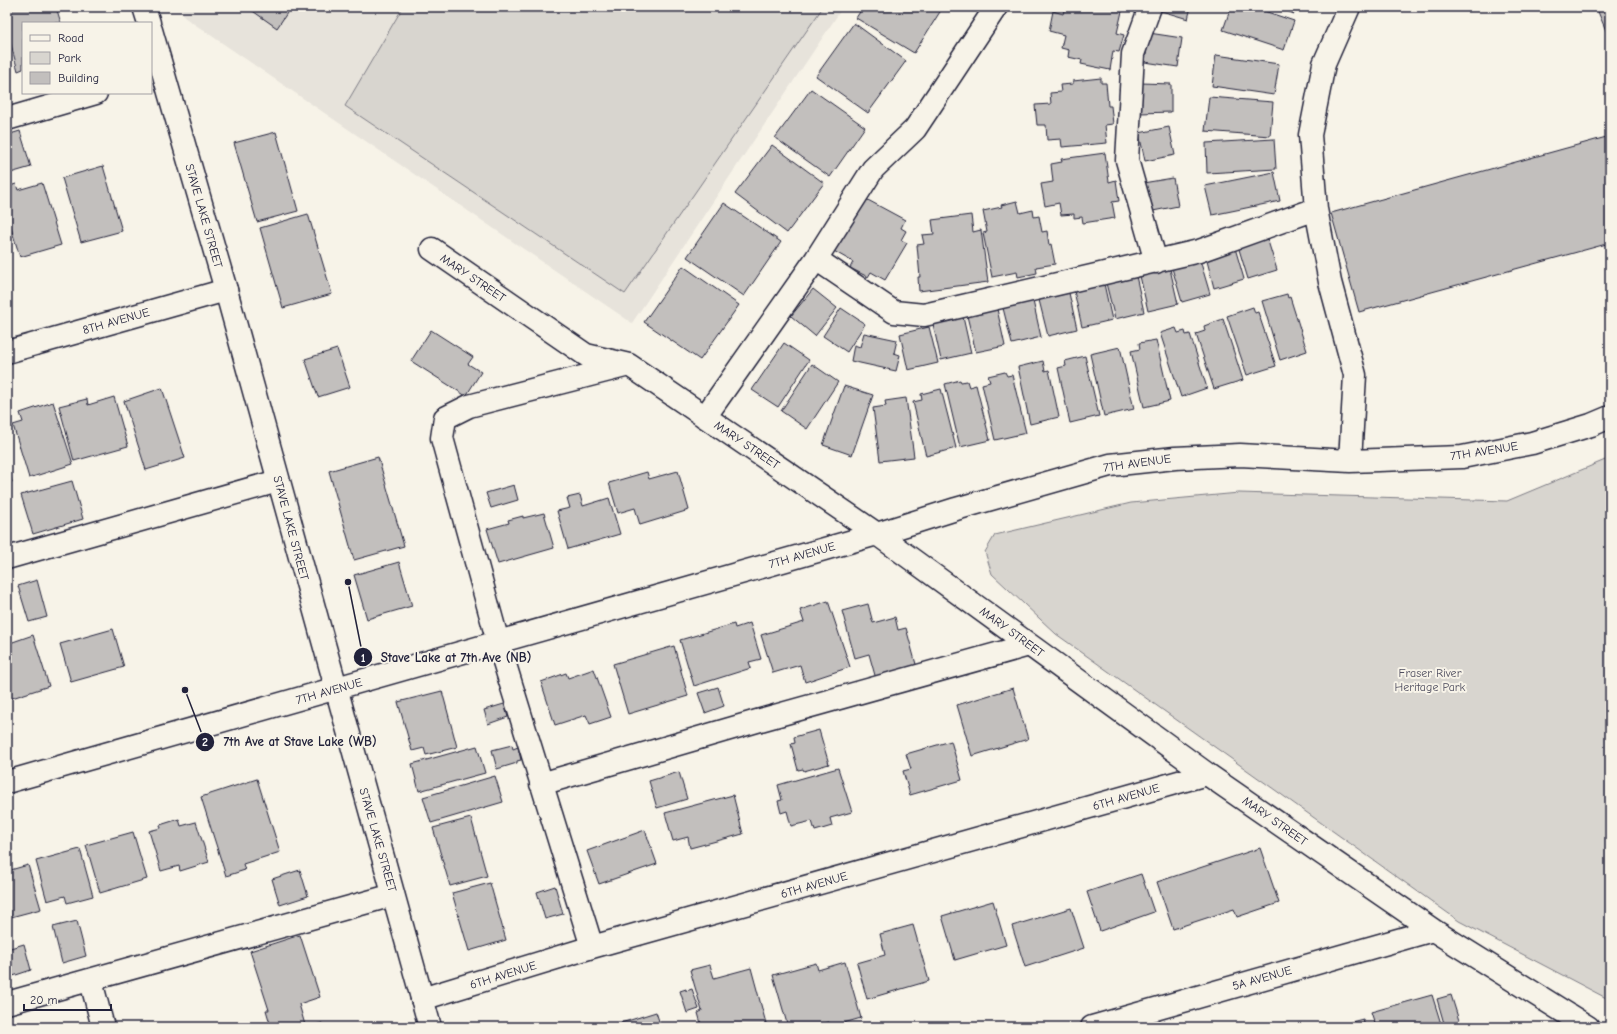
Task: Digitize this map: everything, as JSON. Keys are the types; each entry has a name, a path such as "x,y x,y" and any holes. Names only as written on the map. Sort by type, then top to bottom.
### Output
{"street":[{"path":"144,7 149,22"},
{"path":"705,416 816,259 873,169 915,129 996,7"},
{"path":"1150,7 1133,54 1127,160 1156,262"},
{"path":"1349,7 1324,64 1310,135 1316,209 1330,282 1355,375 1350,461"},
{"name":"STAVE LAKE STREET","path":"152,38 157,75 226,290 430,1027"},
{"path":"7,119 93,94"},
{"path":"816,259 894,312 924,315 1199,252 1316,209"},
{"name":"MARY STREET","path":"432,249 586,355 629,364 877,534 1207,774 1433,930 1588,1027"},
{"name":"8TH AVENUE","path":"7,352 226,290"},
{"path":"592,947 498,642 442,438 445,418 469,406 629,364"},
{"name":"7TH AVENUE","path":"7,782 877,534 956,509 1110,465 1175,458 1240,455 1350,461 1462,457 1532,443 1610,418"},
{"path":"7,558 278,481"},
{"path":"541,784 757,721 1029,645"},
{"name":"6TH AVENUE","path":"422,999 592,947 1207,774"},
{"path":"7,1003 91,981 393,895"},
{"name":"5A AVENUE","path":"1092,1027 1433,930"},
{"path":"91,981 103,1027"}],"shaded area":[{"path":"181,7 843,7 632,323 184,17"}],"green space":[{"path":"403,7 823,7 625,294 345,106"},
{"name":"Fraser River Heritage Park","path":"1610,458 1610,1000 1459,921 1056,634 992,574 985,552 995,535 1131,503 1239,493 1507,501"}],"building":[{"path":"7,7 56,7 61,22 22,22 22,69 18,71 7,30"},
{"path":"247,7 291,7 277,28"},
{"path":"863,7 943,7 914,53 856,18"},
{"path":"1065,7 1123,7 1117,33 1124,35 1119,52 1113,51 1110,70 1081,64 1082,60 1068,57 1069,50 1061,48 1064,35 1049,31 1053,11 1063,14"},
{"path":"1159,7 1191,7 1188,19 1158,10"},
{"path":"1231,7 1252,7 1294,21 1284,50 1223,30"},
{"path":"1277,7 1297,7 1294,14"},
{"path":"1596,7 1610,7 1610,40"},
{"path":"854,23 906,61 868,113 816,76"},
{"path":"1149,33 1182,38 1178,67 1145,62"},
{"path":"1216,55 1279,64 1274,95 1212,86"},
{"path":"1101,78 1101,83 1106,83 1108,106 1111,106 1113,124 1105,125 1107,143 1062,147 1061,139 1047,140 1046,125 1037,125 1035,105 1051,104 1050,93 1061,92 1060,85 1073,84 1073,81"},
{"path":"1141,83 1171,84 1171,112 1140,113"},
{"path":"811,89 865,127 830,177 775,138"},
{"path":"1209,97 1273,102 1270,136 1205,131"},
{"path":"1169,127 1175,155 1145,161 1139,133"},
{"path":"20,131 31,167 7,174 7,135"},
{"path":"276,132 298,211 257,222 234,143"},
{"path":"1610,136 1610,243 1359,312 1331,213"},
{"path":"1274,139 1276,169 1207,173 1206,143"},
{"path":"772,145 824,183 787,233 735,194"},
{"path":"1105,153 1109,182 1116,180 1119,201 1112,202 1115,218 1083,223 1082,217 1074,218 1074,214 1061,215 1059,203 1045,206 1041,184 1053,182 1051,164 1062,162 1061,159"},
{"path":"103,166 122,231 81,242 62,178"},
{"path":"1274,172 1280,201 1212,215 1205,186"},
{"path":"1173,178 1178,206 1148,212 1143,183"},
{"path":"42,183 61,245 20,257 7,215 7,187 16,184 18,190"},
{"path":"866,199 905,220 901,228 906,231 901,240 907,243 885,280 871,272 868,277 850,268 853,262 832,250"},
{"path":"1017,201 1020,213 1033,210 1034,217 1039,216 1042,232 1047,231 1049,245 1051,244 1055,264 1036,267 1037,273 1018,277 1017,272 992,277 983,233 987,232 983,211 1002,207 1001,205"},
{"path":"724,203 781,242 744,296 687,257"},
{"path":"308,214 332,294 283,308 260,228"},
{"path":"971,215 973,232 981,230 988,282 919,291 918,277 920,277 917,245 924,244 922,235 934,234 932,220"},
{"path":"1267,238 1277,270 1248,279 1238,246"},
{"path":"1235,248 1244,279 1214,288 1206,257"},
{"path":"1200,260 1210,294 1182,302 1172,268"},
{"path":"683,266 739,305 700,360 644,322"},
{"path":"1170,269 1178,304 1148,311 1140,276"},
{"path":"1136,276 1144,312 1115,319 1106,283"},
{"path":"1104,284 1112,320 1082,327 1074,291"},
{"path":"813,289 837,308 815,336 791,316"},
{"path":"1069,293 1077,329 1048,336 1039,300"},
{"path":"1287,294 1288,298 1290,297 1307,351 1280,360 1262,301"},
{"path":"1033,301 1041,337 1012,344 1003,308"},
{"path":"1253,307 1255,313 1258,312 1276,366 1247,375 1227,316"},
{"path":"841,308 865,324 847,352 823,336"},
{"path":"997,309 1005,346 976,352 967,316"},
{"path":"963,317 971,353 941,360 933,324"},
{"path":"1223,319 1243,380 1214,389 1196,334 1205,331 1204,326"},
{"path":"929,327 938,363 908,370 900,334"},
{"path":"1176,328 1178,333 1185,331 1186,335 1190,334 1207,388 1181,397 1160,333"},
{"path":"431,330 473,357 468,364 481,372 466,396 411,361"},
{"path":"864,333 897,340 894,353 900,355 896,371 851,361 854,345 860,347"},
{"path":"1156,340 1170,401 1144,407 1131,351 1140,349 1139,343"},
{"path":"784,343 809,360 778,407 752,390"},
{"path":"1120,347 1134,409 1104,416 1090,354"},
{"path":"337,349 350,387 318,397 305,359"},
{"path":"1085,356 1099,416 1070,423 1058,368 1066,366 1065,361"},
{"path":"1043,361 1045,371 1049,370 1059,417 1030,424 1018,367"},
{"path":"812,364 838,382 807,429 781,411"},
{"path":"1005,372 1007,376 1012,375 1026,433 995,440 982,384 990,382 988,376"},
{"path":"960,380 961,382 967,381 969,387 976,385 990,440 960,447 945,384"},
{"path":"844,386 873,395 852,455 823,445"},
{"path":"162,388 185,458 146,470 124,401"},
{"path":"941,389 956,448 926,456 913,402 922,400 921,394"},
{"path":"114,397 128,446 74,461 59,406 87,399 88,405"},
{"path":"906,398 914,457 880,461 873,408 886,406 885,401"},
{"path":"53,402 73,464 29,478 13,425 23,422 20,413"},
{"path":"378,457 404,546 354,560 329,471"},
{"path":"7,466 12,482 7,483"},
{"path":"678,471 689,510 640,525 635,508 618,513 609,483 647,472 649,479"},
{"path":"72,481 83,519 33,534 21,495"},
{"path":"514,485 518,500 491,508 486,493"},
{"path":"580,495 583,506 609,498 620,534 568,549 557,511 570,508 567,498"},
{"path":"544,513 554,548 498,564 487,529 509,523 508,520"},
{"path":"399,562 412,606 367,619 354,575"},
{"path":"37,580 47,617 29,622 18,586"},
{"path":"828,601 850,667 805,682 800,665 773,673 761,635 804,622 800,610"},
{"path":"868,604 873,623 895,617 898,630 906,628 917,668 876,679 869,654 855,658 842,611"},
{"path":"750,623 761,659 749,662 751,668 694,686 680,640 734,624 735,628"},
{"path":"113,629 124,667 71,682 60,644"},
{"path":"33,635 49,686 9,699 7,691 7,644"},
{"path":"674,646 688,696 628,714 613,664"},
{"path":"594,669 611,717 590,724 586,715 555,725 541,682 566,673 568,678"},
{"path":"718,687 724,706 705,713 698,693"},
{"path":"1013,688 1028,739 972,756 957,705"},
{"path":"442,691 457,747 426,755 424,748 412,751 398,702"},
{"path":"504,704 508,717 488,724 484,710"},
{"path":"819,730 829,764 804,771 803,769 798,770 791,744 795,743 794,737"},
{"path":"951,741 962,780 910,795 903,771 911,769 906,754"},
{"path":"512,745 513,749 518,747 521,760 517,761 517,763 497,769 492,750"},
{"path":"477,746 485,773 419,791 412,764"},
{"path":"838,768 852,812 830,818 832,826 815,831 812,821 791,826 787,811 781,813 778,801 782,800 778,785"},
{"path":"679,772 687,799 657,808 649,781"},
{"path":"495,776 503,802 431,823 423,797"},
{"path":"257,779 280,852 243,864 245,870 226,876 201,797"},
{"path":"733,795 743,834 690,848 688,837 673,841 665,813"},
{"path":"471,818 487,876 450,886 433,828"},
{"path":"179,819 181,826 196,822 209,862 180,871 179,866 161,871 149,831 161,828 160,825"},
{"path":"645,830 657,864 599,884 587,851"},
{"path":"133,832 147,879 100,893 86,845"},
{"path":"1260,848 1279,903 1237,917 1234,909 1173,929 1157,882"},
{"path":"80,849 93,896 67,903 65,896 47,901 36,861"},
{"path":"28,865 41,909 11,917 9,910 7,910 7,871"},
{"path":"300,870 308,896 280,905 272,879"},
{"path":"1141,874 1154,912 1100,931 1087,892"},
{"path":"490,883 506,940 469,951 452,893"},
{"path":"555,886 563,914 545,919 537,892"},
{"path":"993,901 1006,945 955,960 942,916"},
{"path":"1071,908 1084,948 1025,967 1012,926"},
{"path":"77,921 86,956 62,963 53,927"},
{"path":"913,925 929,981 867,999 857,963 885,955 880,934"},
{"path":"300,935 320,997 299,1004 305,1025 300,1027 271,1027 266,1010 269,1010 250,951"},
{"path":"24,944 31,970 10,977 7,966 7,949"},
{"path":"845,962 861,1018 830,1027 829,1022 811,1027 788,1027 773,975 816,963 818,970"},
{"path":"710,965 714,978 751,968 767,1027 702,1027 698,1013 702,1011 690,970"},
{"path":"686,989 686,991 692,989 699,1009 687,1013 680,991"},
{"path":"1432,995 1442,1027 1376,1027 1371,1012"},
{"path":"1451,995 1461,1027 1445,1027 1437,999"},
{"path":"656,1012 661,1027 622,1027 621,1023"},
{"path":"1363,1019 1365,1027 1332,1027"},
{"path":"322,1023 323,1027 308,1027"}],"place":[{"name":"Stave Lake at 7th Ave (NB)","path":"348,582"},
{"name":"7th Ave at Stave Lake (WB)","path":"185,690"}]}
